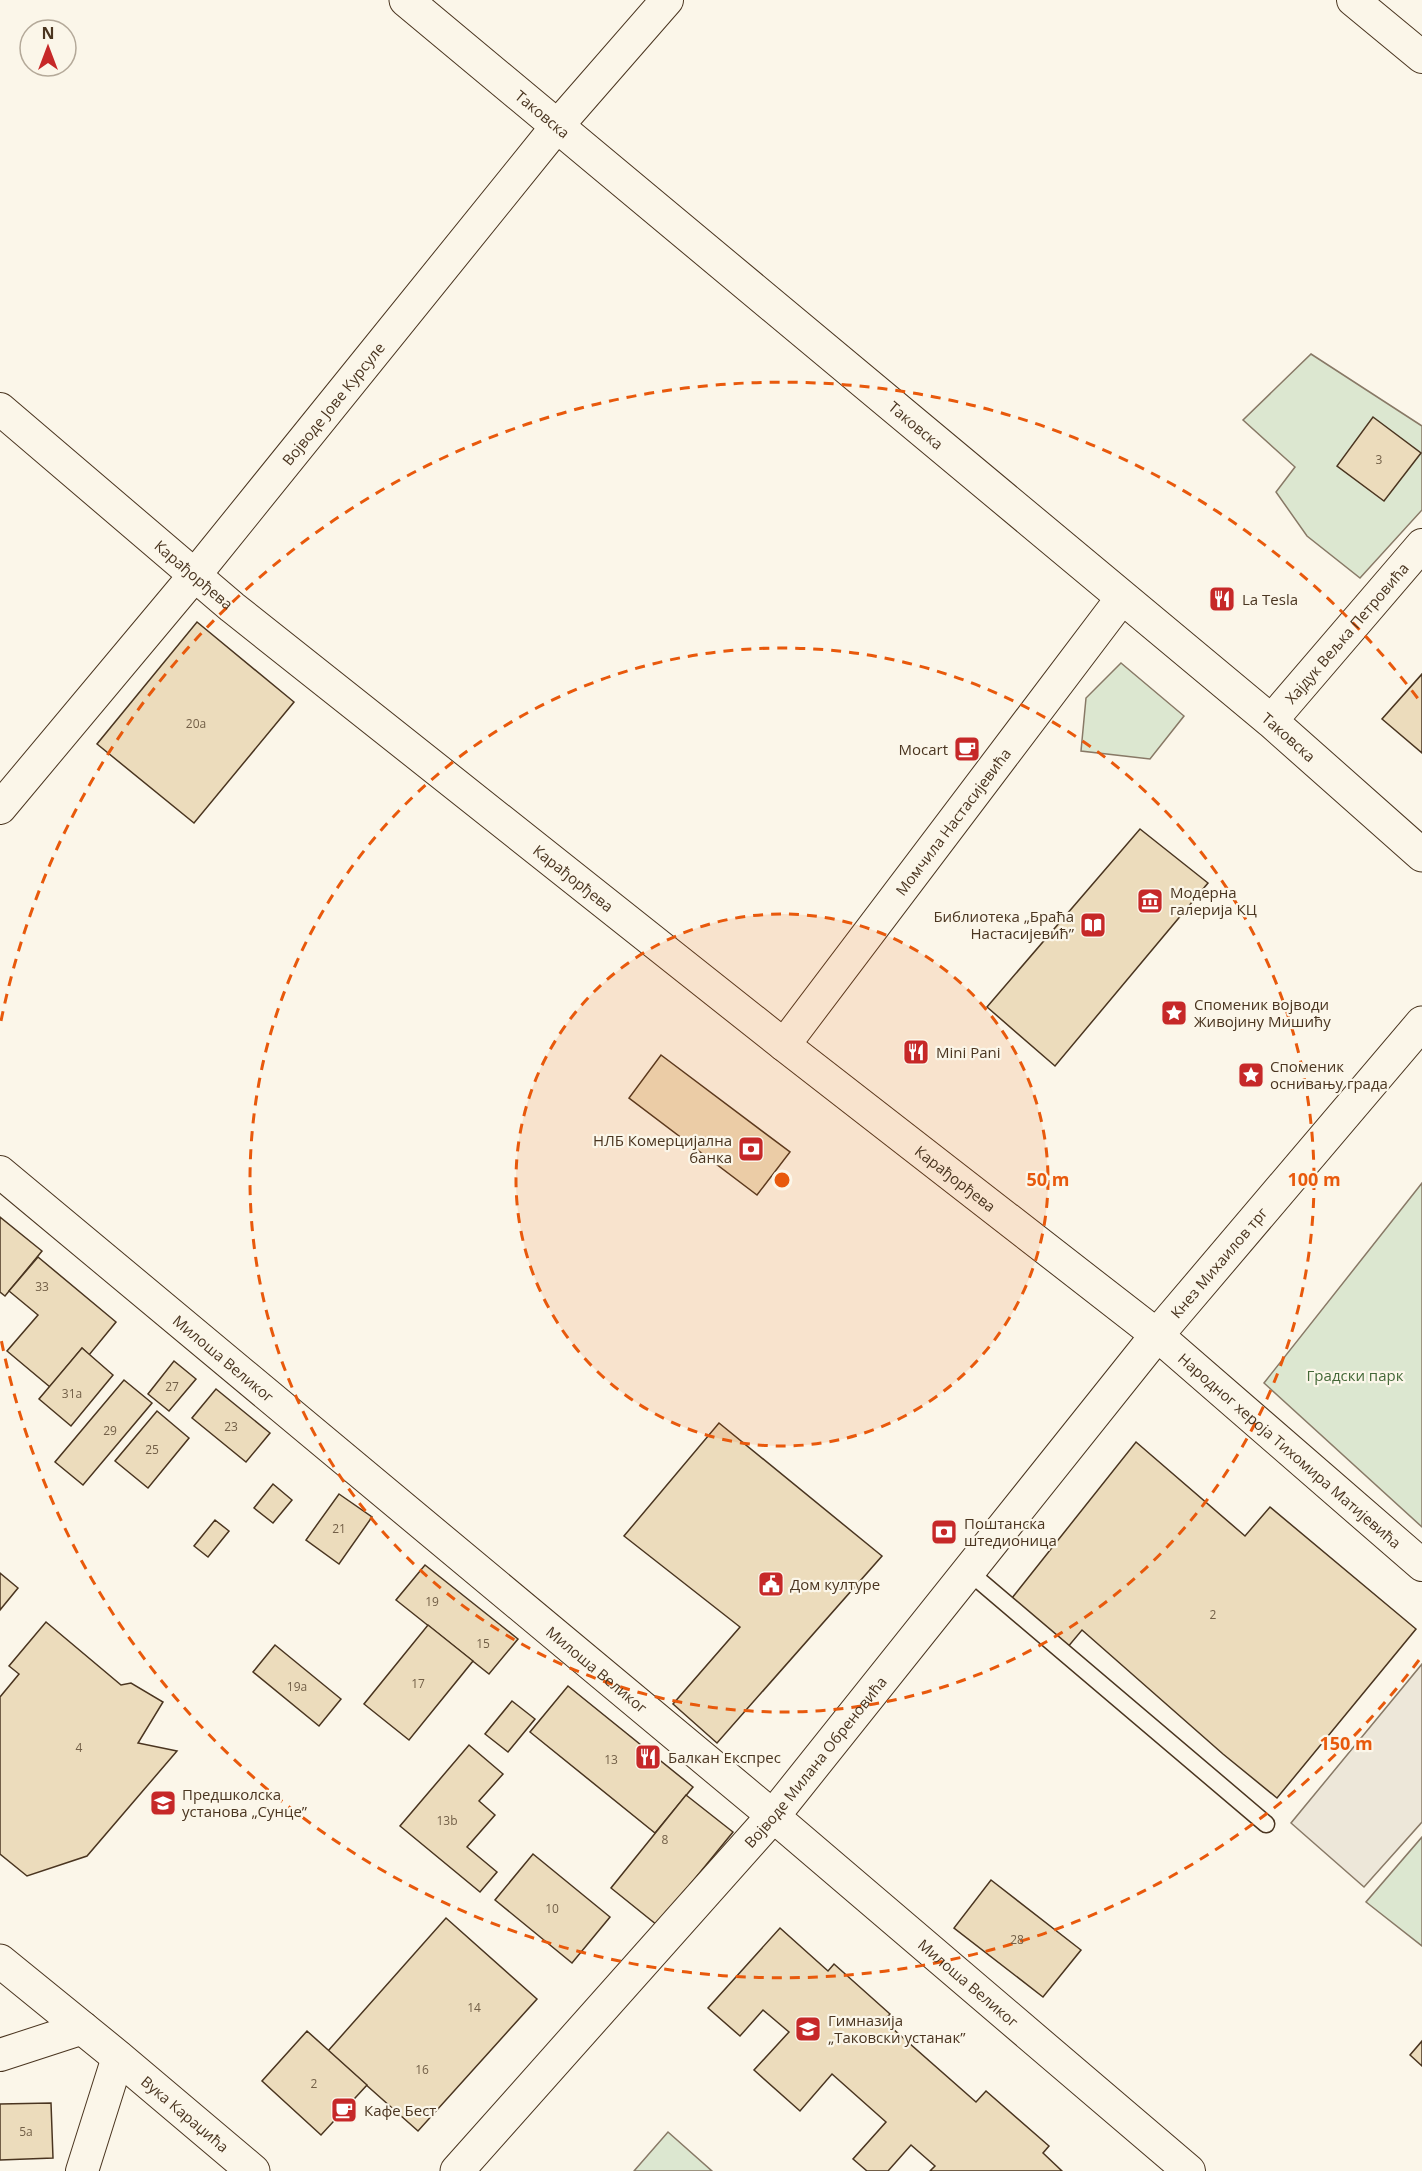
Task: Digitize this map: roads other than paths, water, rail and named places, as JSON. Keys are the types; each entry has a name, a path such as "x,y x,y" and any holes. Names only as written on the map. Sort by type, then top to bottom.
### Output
{"street":[{"name":"Таковска","path":"406,0 1271,721 1422,855"},
{"name":"Војводе Јове Курсуле","path":"0,808 194,576 558,125 667,0"},
{"path":"1353,0 1422,57"},
{"name":"Карађорђева","path":"0,409 194,576 784,1045 1157,1335"},
{"name":"Хајдук Вељка Петровића","path":"1271,721 1422,545"},
{"name":"Момчила Настасијевића","path":"784,1045 1122,598"},
{"name":"Кнез Михаилов трг","path":"1157,1335 1422,1023"},
{"name":"Милоша Великог","path":"0,1172 773,1816 1189,2171"},
{"name":"Народног хероја Тихомира Матијевића","path":"1157,1335 1422,1565"},
{"name":"Војводе Милана Обреновића","path":"457,2171 773,1816 1157,1335"},
{"name":"Вука Караџића","path":"0,1961 118,2056 254,2171"},
{"path":"0,2055 83,2028"},
{"path":"82,2171 118,2056"}],"lane":[{"path":"968,1571 1266,1824"}],"place":[{"name":"La Tesla","path":"1222,599"},
{"name":"Mocart","path":"967,749"},
{"name":"Модерна галерија КЦ","path":"1150,901"},
{"name":"Библиотека „Браћа Настасијевић”","path":"1093,925"},
{"name":"Споменик војводи Живојину Мишићу","path":"1174,1013"},
{"name":"Mini Pani","path":"916,1052"},
{"name":"Споменик оснивању града","path":"1251,1075"},
{"name":"НЛБ Комерцијална банка","path":"751,1149"},
{"name":"Поштанска штедионица","path":"944,1532"},
{"name":"Дом културе","path":"771,1584"},
{"name":"Балкан Експрес","path":"648,1757"},
{"name":"Предшколска установа „Сунце”","path":"163,1803"},
{"name":"Гимназија „Таковски устанак”","path":"808,2029"},
{"name":"Кафе Бест","path":"344,2110"}],"park label":[{"name":"Градски парк","path":"1355,1375"}]}
